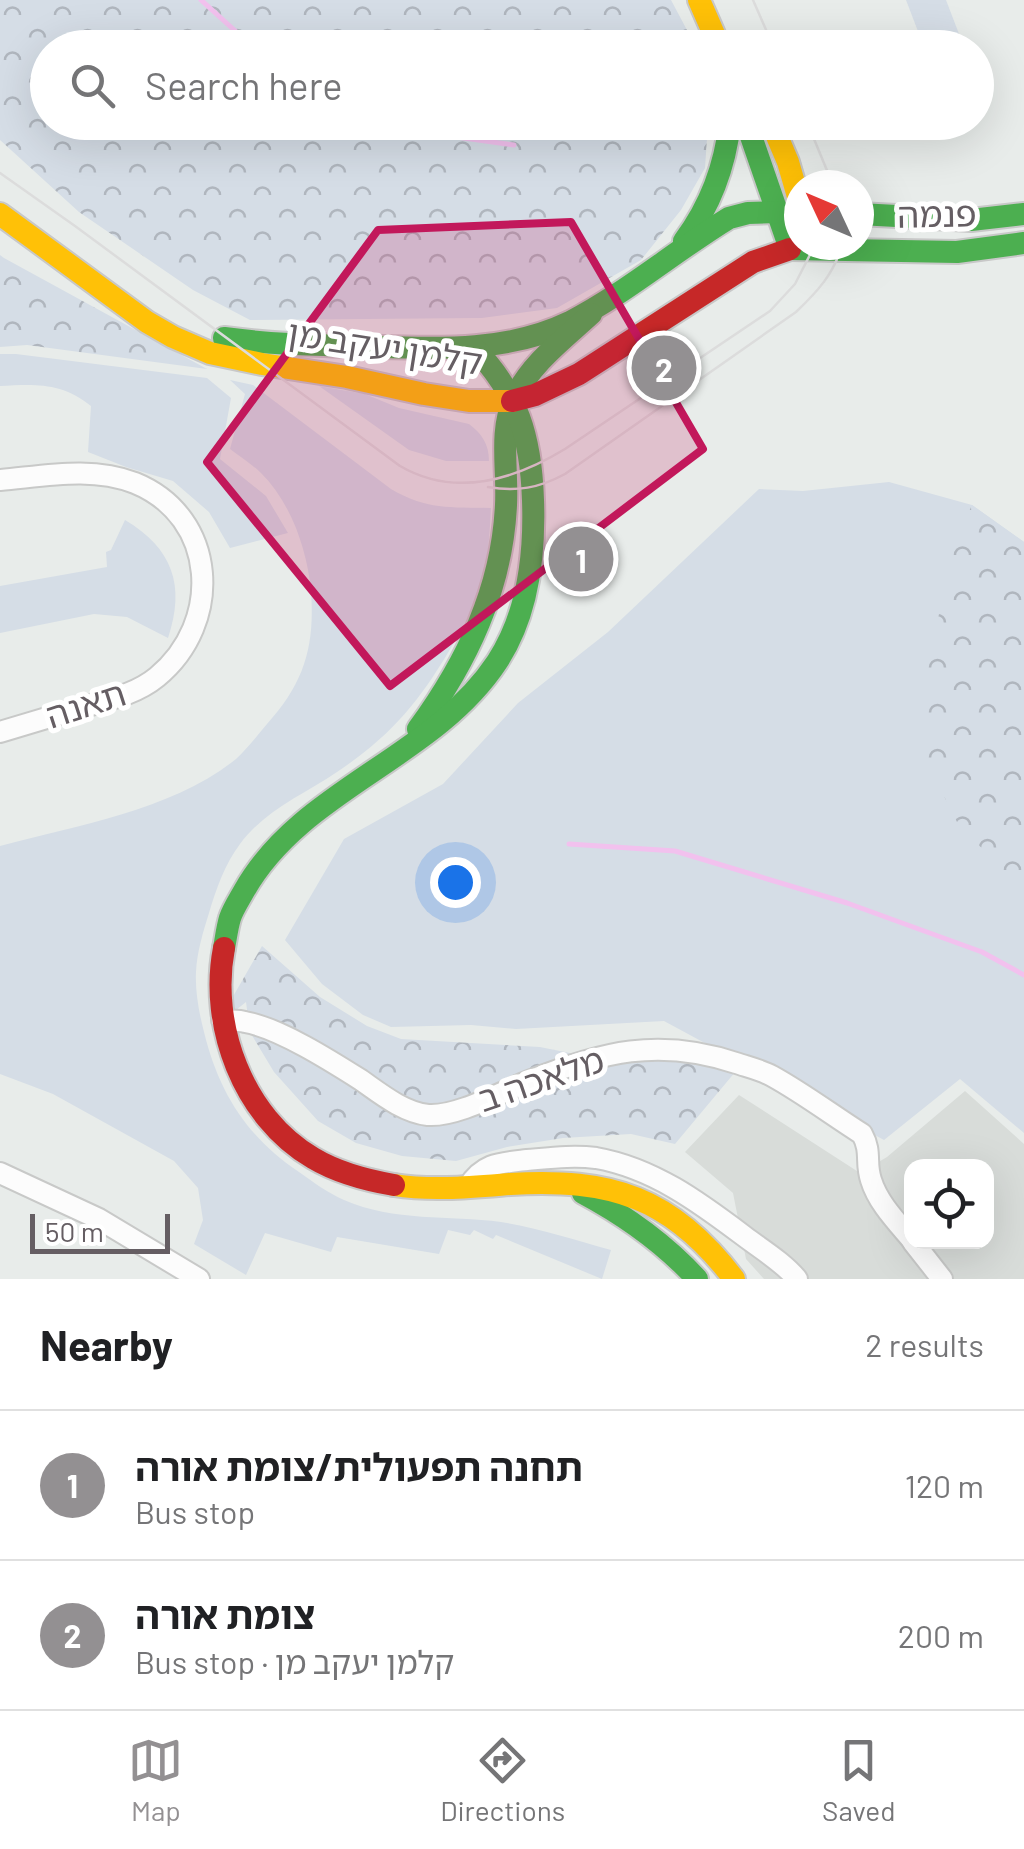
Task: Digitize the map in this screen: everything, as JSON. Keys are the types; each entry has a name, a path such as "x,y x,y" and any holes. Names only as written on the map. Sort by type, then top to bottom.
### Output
{"main road":[{"path":"699,0 712,30"},
{"path":"719,0 732,30"},
{"path":"664,261 693,229 711,200 727,140"},
{"path":"754,140 784,203"},
{"path":"779,140 790,170"},
{"name":"קלמן יעקב מן","path":"122,304 174,326 229,339 310,345 474,348 544,333 602,303 729,218 784,212"},
{"name":"קלמן יעקב מן","path":"0,214 173,338 210,353 470,400 513,401 545,391 579,374 784,245"},
{"name":"פנמה","path":"874,215 971,220 1024,214"},
{"name":"פנמה","path":"874,245 957,252 1024,243"},
{"path":"382,767 405,745 439,700 486,612 502,553 507,490 505,434 513,401 538,366 602,303"},
{"path":"474,348 494,369 513,401 528,440 534,507 531,560 519,618 496,664 436,728 291,832 243,885 225,930 220,958 222,1020 230,1052 260,1107 280,1131 330,1169 386,1185 468,1187 535,1182 614,1190 682,1221 703,1240 728,1278"},
{"path":"564,1183 650,1234 697,1279"},
{"path":"650,1234 668,1279"}],"street":[{"name":"תאנה","path":"0,480 88,473 138,484 165,501 186,525 200,557 203,597 193,632 160,675 131,693 0,732"},
{"name":"מלאכה ב","path":"222,1020 246,1022 289,1040 331,1061 399,1105 428,1114 442,1115 572,1064 609,1054 655,1049 704,1053 730,1061 768,1074 862,1134 869,1147 871,1181 881,1202 904,1231"},
{"path":"468,1187 477,1173 506,1162 562,1157 612,1162 690,1196 798,1279"},
{"path":"0,1173 98,1219 199,1279"},
{"name":"מלאכה ב","path":"918,1249 942,1279"}],"highlighted area":[{"path":"571,222 703,449 390,686 207,462 378,230"}],"shaded area":[{"path":"965,1091 1024,1144 1024,1279 764,1279 746,1259 733,1193 685,1152 739,1095 860,1173 887,1157"}],"green space":[{"path":"0,0 671,0 687,30 30,30 30,140 707,140 705,168 681,210 641,260 557,308 482,318 250,320 193,290 79,212 0,140"},
{"path":"906,0 946,0 957,30 917,30"},
{"path":"0,255 207,369 27,345 0,347"},
{"path":"0,354 207,378 231,398 220,459 266,496 288,533 230,548 209,512 173,481 88,452 91,406 80,398 47,386 0,386"},
{"path":"230,380 253,385 404,496 439,506 491,508 479,590 460,632 425,688 372,746 261,822 225,868 205,927 196,972 200,1017 218,1075 238,1112 264,1144 338,1197 382,1212 515,1225 611,1250 602,1279 496,1235 493,1239 474,1230 470,1235 448,1230 439,1254 337,1237 331,1252 265,1233 246,1275 194,1244 203,1220 198,1188 174,1161 53,1094 0,1074 0,846 124,814 211,777 240,755 280,709 304,663 312,611 306,559 281,498 261,473 230,449 245,394"},
{"path":"319,386 365,394 399,408 469,424 484,440 489,461 446,461 409,450"},
{"path":"889,482 972,505 1024,542 1024,1133 960,1079 884,1140 664,1021 516,1029 471,1025 391,1027 363,1015 322,984 285,940 344,839 443,784 518,703 608,632 759,489 803,491"},
{"path":"972,505 1024,542 1024,891 958,824 924,756 921,694 955,543"},
{"path":"125,520 154,543 171,570 175,601 168,638 127,617 94,614 0,633 0,586 107,567 106,552 111,550"},
{"path":"262,946 320,997 367,1026 401,1039 540,1047 619,1063 680,1059 736,1071 675,1144 631,1134 563,1138 456,1161 402,1156 356,1143 318,1121 274,1072 250,1032 246,1002 216,1026"}],"waterway":[{"path":"201,0 234,30"},
{"path":"478,140 514,145"},
{"path":"569,844 675,851 847,903 982,952 1024,975"}],"tram line":[{"path":"753,0 766,30"},
{"path":"814,140 827,170"},
{"path":"0,173 400,466 442,481 463,483 505,476 565,449 770,311 795,284 807,260"},
{"path":"488,487 528,488 565,474 796,312 824,282 836,260"}],"traffic: fast":[{"path":"684,241 715,185 727,140"},
{"path":"752,140 784,232"},
{"path":"224,338 436,348 518,340 544,333 591,311 729,218 776,212"},
{"path":"874,215 971,220 1024,214"},
{"path":"874,251 957,252 1024,243"},
{"path":"418,729 452,678 489,595 503,536 505,438 514,399 538,363 591,314"},
{"path":"224,948 233,911 269,856 332,799 404,750 470,696 497,662 516,625 533,542 529,456 519,418 502,382 474,348"},
{"path":"583,1193 644,1231 697,1279"}],"traffic: slow":[{"path":"699,0 712,30"},
{"path":"779,140 790,170"},
{"path":"0,214 147,322 210,353 424,394 469,401 512,401"},
{"path":"394,1185 437,1188 546,1183 609,1190 663,1211 711,1251 734,1279"}],"traffic: jam":[{"path":"512,401 535,395 579,374 753,262 784,251"},
{"path":"224,948 222,1008 227,1037 250,1094 267,1119 288,1140 322,1163 394,1185"}],"place":[{"name":"צומת אורה","path":"664,368"},
{"name":"תחנה תפעולית/צומת אורה","path":"581,559"}]}
